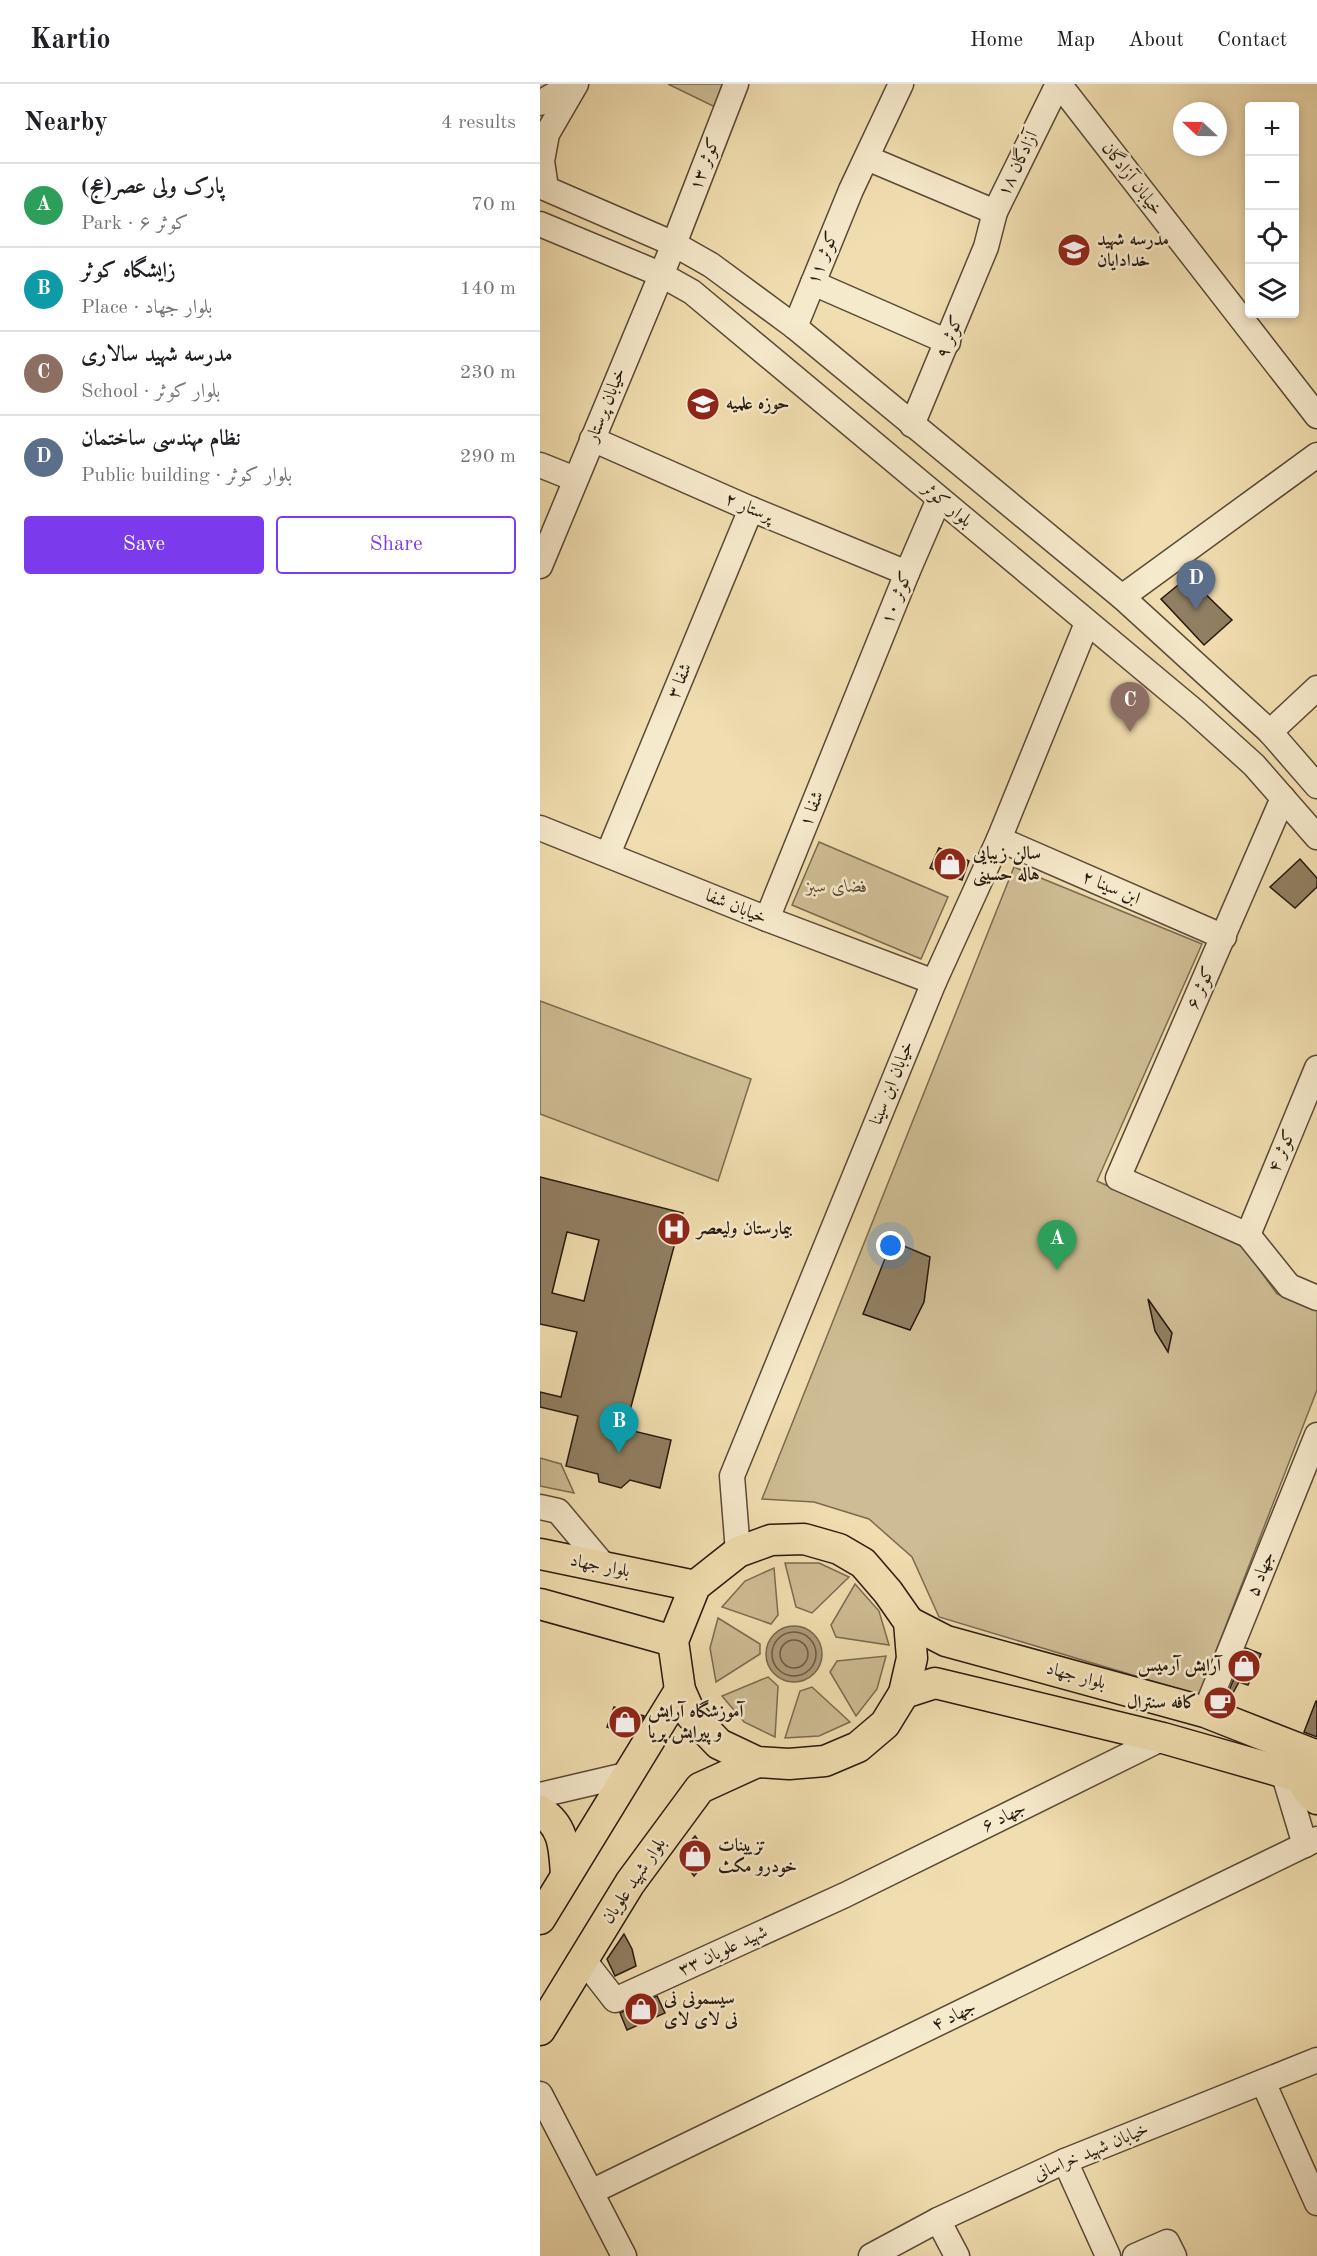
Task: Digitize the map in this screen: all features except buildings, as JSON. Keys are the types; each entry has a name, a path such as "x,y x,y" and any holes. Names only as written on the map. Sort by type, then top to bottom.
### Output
{"main road":[{"path":"804,1539 839,1549 863,1563 888,1592 909,1622 912,1658 904,1693 885,1724 858,1747 825,1761 789,1764 757,1762 719,1744 691,1714 680,1690 673,1641 695,1586 738,1552 771,1540 804,1539"},
{"name":"بلوار جهاد","path":"540,1554 695,1586"},
{"path":"540,1604 673,1641"},
{"name":"بلوار جهاد","path":"909,1622 946,1641 1204,1712 1306,1771"},
{"path":"904,1693 935,1683 1306,1771"},
{"path":"540,1919 680,1690"},
{"name":"بلوار شهید علویان","path":"540,2030 630,1883 700,1788 757,1762"},
{"path":"540,1811 551,1818 562,1837 566,1875"}],"street":[{"path":"540,103 572,84"},
{"path":"576,84 547,134 542,161 543,187 674,244 711,265 795,327 912,426 1122,597 1270,732 1317,786"},
{"name":"کوثر ۱۳","path":"674,244 736,84"},
{"name":"کوثر ۱۱","path":"795,327 851,190 901,84"},
{"name":"آزادگان ۱۸","path":"986,247 995,212 1058,84"},
{"name":"خیابان آزادگان","path":"1058,84 1317,416"},
{"path":"867,158 995,212"},
{"name":"بلوار کوثر","path":"540,224 660,274 692,292 1193,710 1254,765 1317,837"},
{"name":"خیابان پرستار","path":"540,566 674,244"},
{"name":"کوثر ۹","path":"912,426 986,247"},
{"path":"813,284 948,342"},
{"path":"848,422 872,391"},
{"name":"پرستار ۲","path":"592,439 751,509 907,573"},
{"path":"1122,597 1317,455"},
{"path":"540,465 575,479"},
{"name":"کوثر ۱۰","path":"858,698 939,499"},
{"name":"شفا ۳","path":"608,854 751,509"},
{"name":"خیابان ابن سینا","path":"738,1552 732,1476 934,982 999,839 1087,623"},
{"path":"1270,732 1317,688"},
{"name":"شفا ۱","path":"766,920 858,698"},
{"name":"کوثر ۶","path":"1248,1235 1118,1178 1283,798"},
{"name":"خیابان شفا","path":"540,828 766,920 934,982"},
{"name":"ابن سینا ۲","path":"999,839 1224,937"},
{"name":"کوثر ۴","path":"1248,1235 1317,1068"},
{"path":"1248,1235 1289,1286 1317,1298"},
{"name":"جهاد ۵","path":"1204,1712 1317,1435"},
{"path":"540,1507 558,1511 605,1567"},
{"name":"جهاد ۶","path":"845,1895 1163,1738"},
{"path":"1306,1771 1311,1842"},
{"path":"540,1795 630,1774"},
{"name":"جهاد ۴","path":"591,2192 1311,1842"},
{"name":"شهید علویان ۳۳","path":"583,1959 615,2000 845,1895"},
{"name":"خیابان شهید خراسانی","path":"880,2254 938,2220 1065,2161 1317,2060"},
{"path":"1263,2082 1317,2203"},
{"path":"540,2094 624,2256"},
{"path":"1065,2161 1108,2256"},
{"path":"938,2220 957,2256"},
{"path":"1135,2256 1167,2242 1174,2256"}],"green space":[{"path":"668,84 722,84 715,107"},
{"name":"فضای سبز","path":"819,842 948,897 921,959 792,905"},
{"path":"1014,867 1202,944 1097,1181 1243,1247 1277,1294 1317,1309 1317,1390 1199,1695 939,1617 912,1557 869,1519 814,1502 762,1499"},
{"path":"540,1001 751,1079 718,1181 540,1114"},
{"path":"540,1458 561,1464 574,1493 540,1486"},
{"path":"785,1563 819,1563 849,1577 812,1613 796,1607"},
{"path":"774,1568 778,1615 771,1624 722,1607 745,1581"},
{"path":"855,1584 879,1611 889,1645 836,1637 831,1625"},
{"path":"718,1618 760,1644 760,1654 716,1682 710,1648"},
{"path":"886,1656 877,1689 856,1716 830,1672 837,1661"},
{"path":"768,1677 778,1686 775,1737 744,1722 722,1696"},
{"path":"812,1687 850,1722 819,1736 785,1738 800,1691"}],"water":[{"path":"794,1626 814,1634 822,1654 814,1674 794,1682 774,1674 766,1654 774,1634"}],"place":[{"name":"مدرسه شهید خدادایان","path":"1074,250"},
{"name":"حوزه علمیه","path":"703,404"},
{"name":"نظام مهندسی ساختمان","path":"1196,610"},
{"name":"مدرسه شهید سالاری","path":"1130,732"},
{"name":"سالن زیبایی هاله حسینی","path":"950,864"},
{"name":"بیمارستان ولیعصر","path":"674,1229"},
{"name":"پارک ولی عصر(عج)","path":"1057,1270"},
{"name":"زایشگاه کوثر","path":"619,1453"},
{"name":"آرایش آرمیس","path":"1244,1666"},
{"name":"کافه سنترال","path":"1220,1703"},
{"name":"آموزشگاه آرایش و پیرایش پریا","path":"625,1722"},
{"name":"تزیینات خودرو مکث","path":"695,1856"},
{"name":"سیسمونی نی نی لای لای","path":"641,2009"}]}
